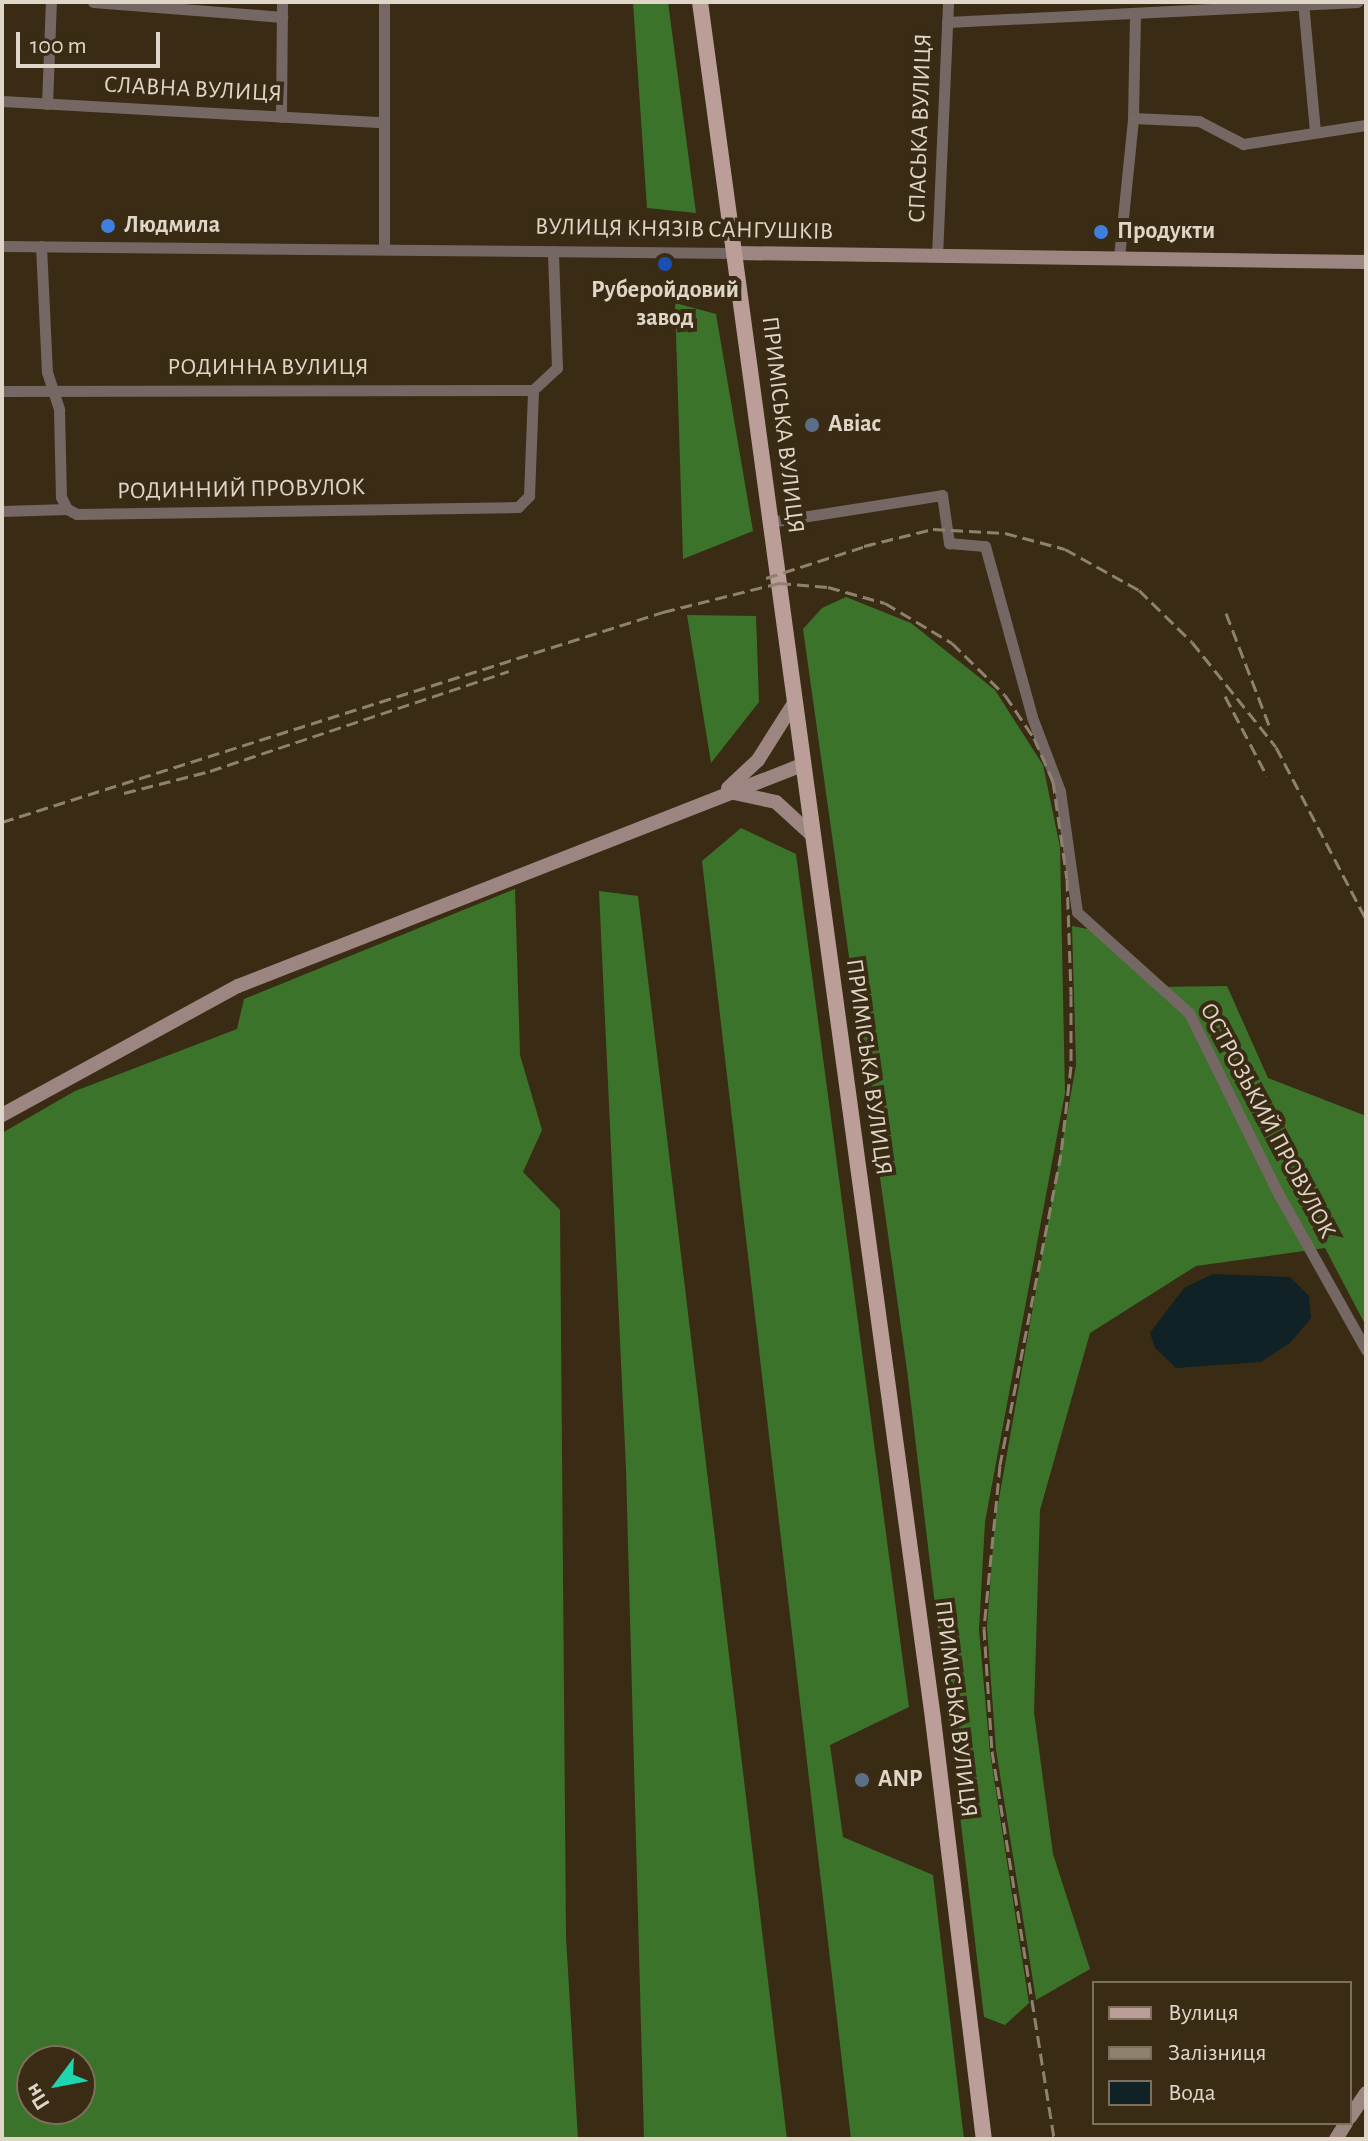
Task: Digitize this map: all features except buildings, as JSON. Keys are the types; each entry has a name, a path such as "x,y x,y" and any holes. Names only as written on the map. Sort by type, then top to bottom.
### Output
{"main road":[{"name":"ПРИМІСЬКА ВУЛИЦЯ","path":"700,2 736,253 984,2139"},
{"name":"ВУЛИЦЯ КНЯЗІВ САНГУШКІВ","path":"736,253 1366,262"},
{"path":"721,794 758,760 794,703"},
{"path":"2,1115 238,986 721,794 802,765"},
{"path":"721,794 760,794 776,802 812,835"},
{"path":"1352,2114 1366,2093"}],"street":[{"path":"47,104 51,2"},
{"path":"93,2 282,17"},
{"path":"281,117 282,2"},
{"path":"384,2 381,122 384,249"},
{"name":"СПАСЬКА ВУЛИЦЯ","path":"937,256 948,2"},
{"path":"947,22 1358,2"},
{"path":"1303,4 1315,132"},
{"path":"1119,257 1133,118 1135,14"},
{"name":"СЛАВНА ВУЛИЦЯ","path":"2,101 381,122"},
{"path":"1133,118 1199,121 1243,144 1366,125"},
{"name":"ВУЛИЦЯ КНЯЗІВ САНГУШКІВ","path":"2,246 736,253"},
{"path":"41,246 47,372 59,410 61,497 67,509"},
{"path":"533,390 557,368 553,251"},
{"name":"РОДИННА ВУЛИЦЯ","path":"2,391 533,390"},
{"name":"РОДИННИЙ ПРОВУЛОК","path":"2,511 67,509 77,514 509,509 529,496 533,390"},
{"name":"ОСТРОЗЬКИЙ ПРОВУЛОК","path":"770,522 942,495 949,543 985,546 1032,717 1060,791 1077,912 1189,1013 1278,1193 1366,1350"}],"green space":[{"path":"633,2 668,2 696,213 647,208"},
{"path":"675,303 716,314 753,531 683,559"},
{"path":"846,597 911,623 995,690 1043,765 1060,847 1065,1093 985,1522 979,1630 990,1753 1029,2003 1005,2025 984,2017 907,1370 803,629 822,608"},
{"path":"687,615 756,616 759,702 711,763"},
{"path":"741,828 796,854 909,1707 830,1745 843,1837 933,1875 964,2139 851,2139 702,861"},
{"path":"515,889 520,1055 542,1130 523,1172 560,1210 566,1937 578,2139 2,2139 2,1133 75,1091 237,1029 244,999"},
{"path":"599,891 638,896 787,2139 644,2139 626,1469"},
{"path":"1072,926 1093,930 1155,987 1227,986 1268,1078 1366,1116 1366,1326 1325,1248 1196,1266 1090,1333 1040,1510 1034,1712 1053,1854 1090,1969 1036,2000 996,1750 987,1627 995,1521 1076,1065"}],"water":[{"path":"1213,1274 1290,1277 1309,1296 1311,1318 1290,1343 1261,1362 1176,1368 1155,1348 1150,1333 1184,1288"}],"railway":[{"path":"864,546 933,529 1005,533 1065,549 1139,590 1192,642 1276,747 1366,919"},
{"path":"766,578 872,544"},
{"path":"2,822 663,612 779,583 828,587 885,603 952,643 1005,695 1034,738 1053,781 1067,879 1071,995 1071,1066 1061,1154 1000,1465 984,1628 992,1751 1054,2139"},
{"path":"1226,613 1269,725"},
{"path":"124,793 210,771 509,671"},
{"path":"1225,696 1267,776"}],"place":[{"name":"Людмила","path":"108,226"},
{"name":"Продукти","path":"1101,232"},
{"name":"Руберойдовий завод","path":"665,264"},
{"name":"Авіас","path":"812,425"},
{"name":"ANP","path":"862,1780"}]}
